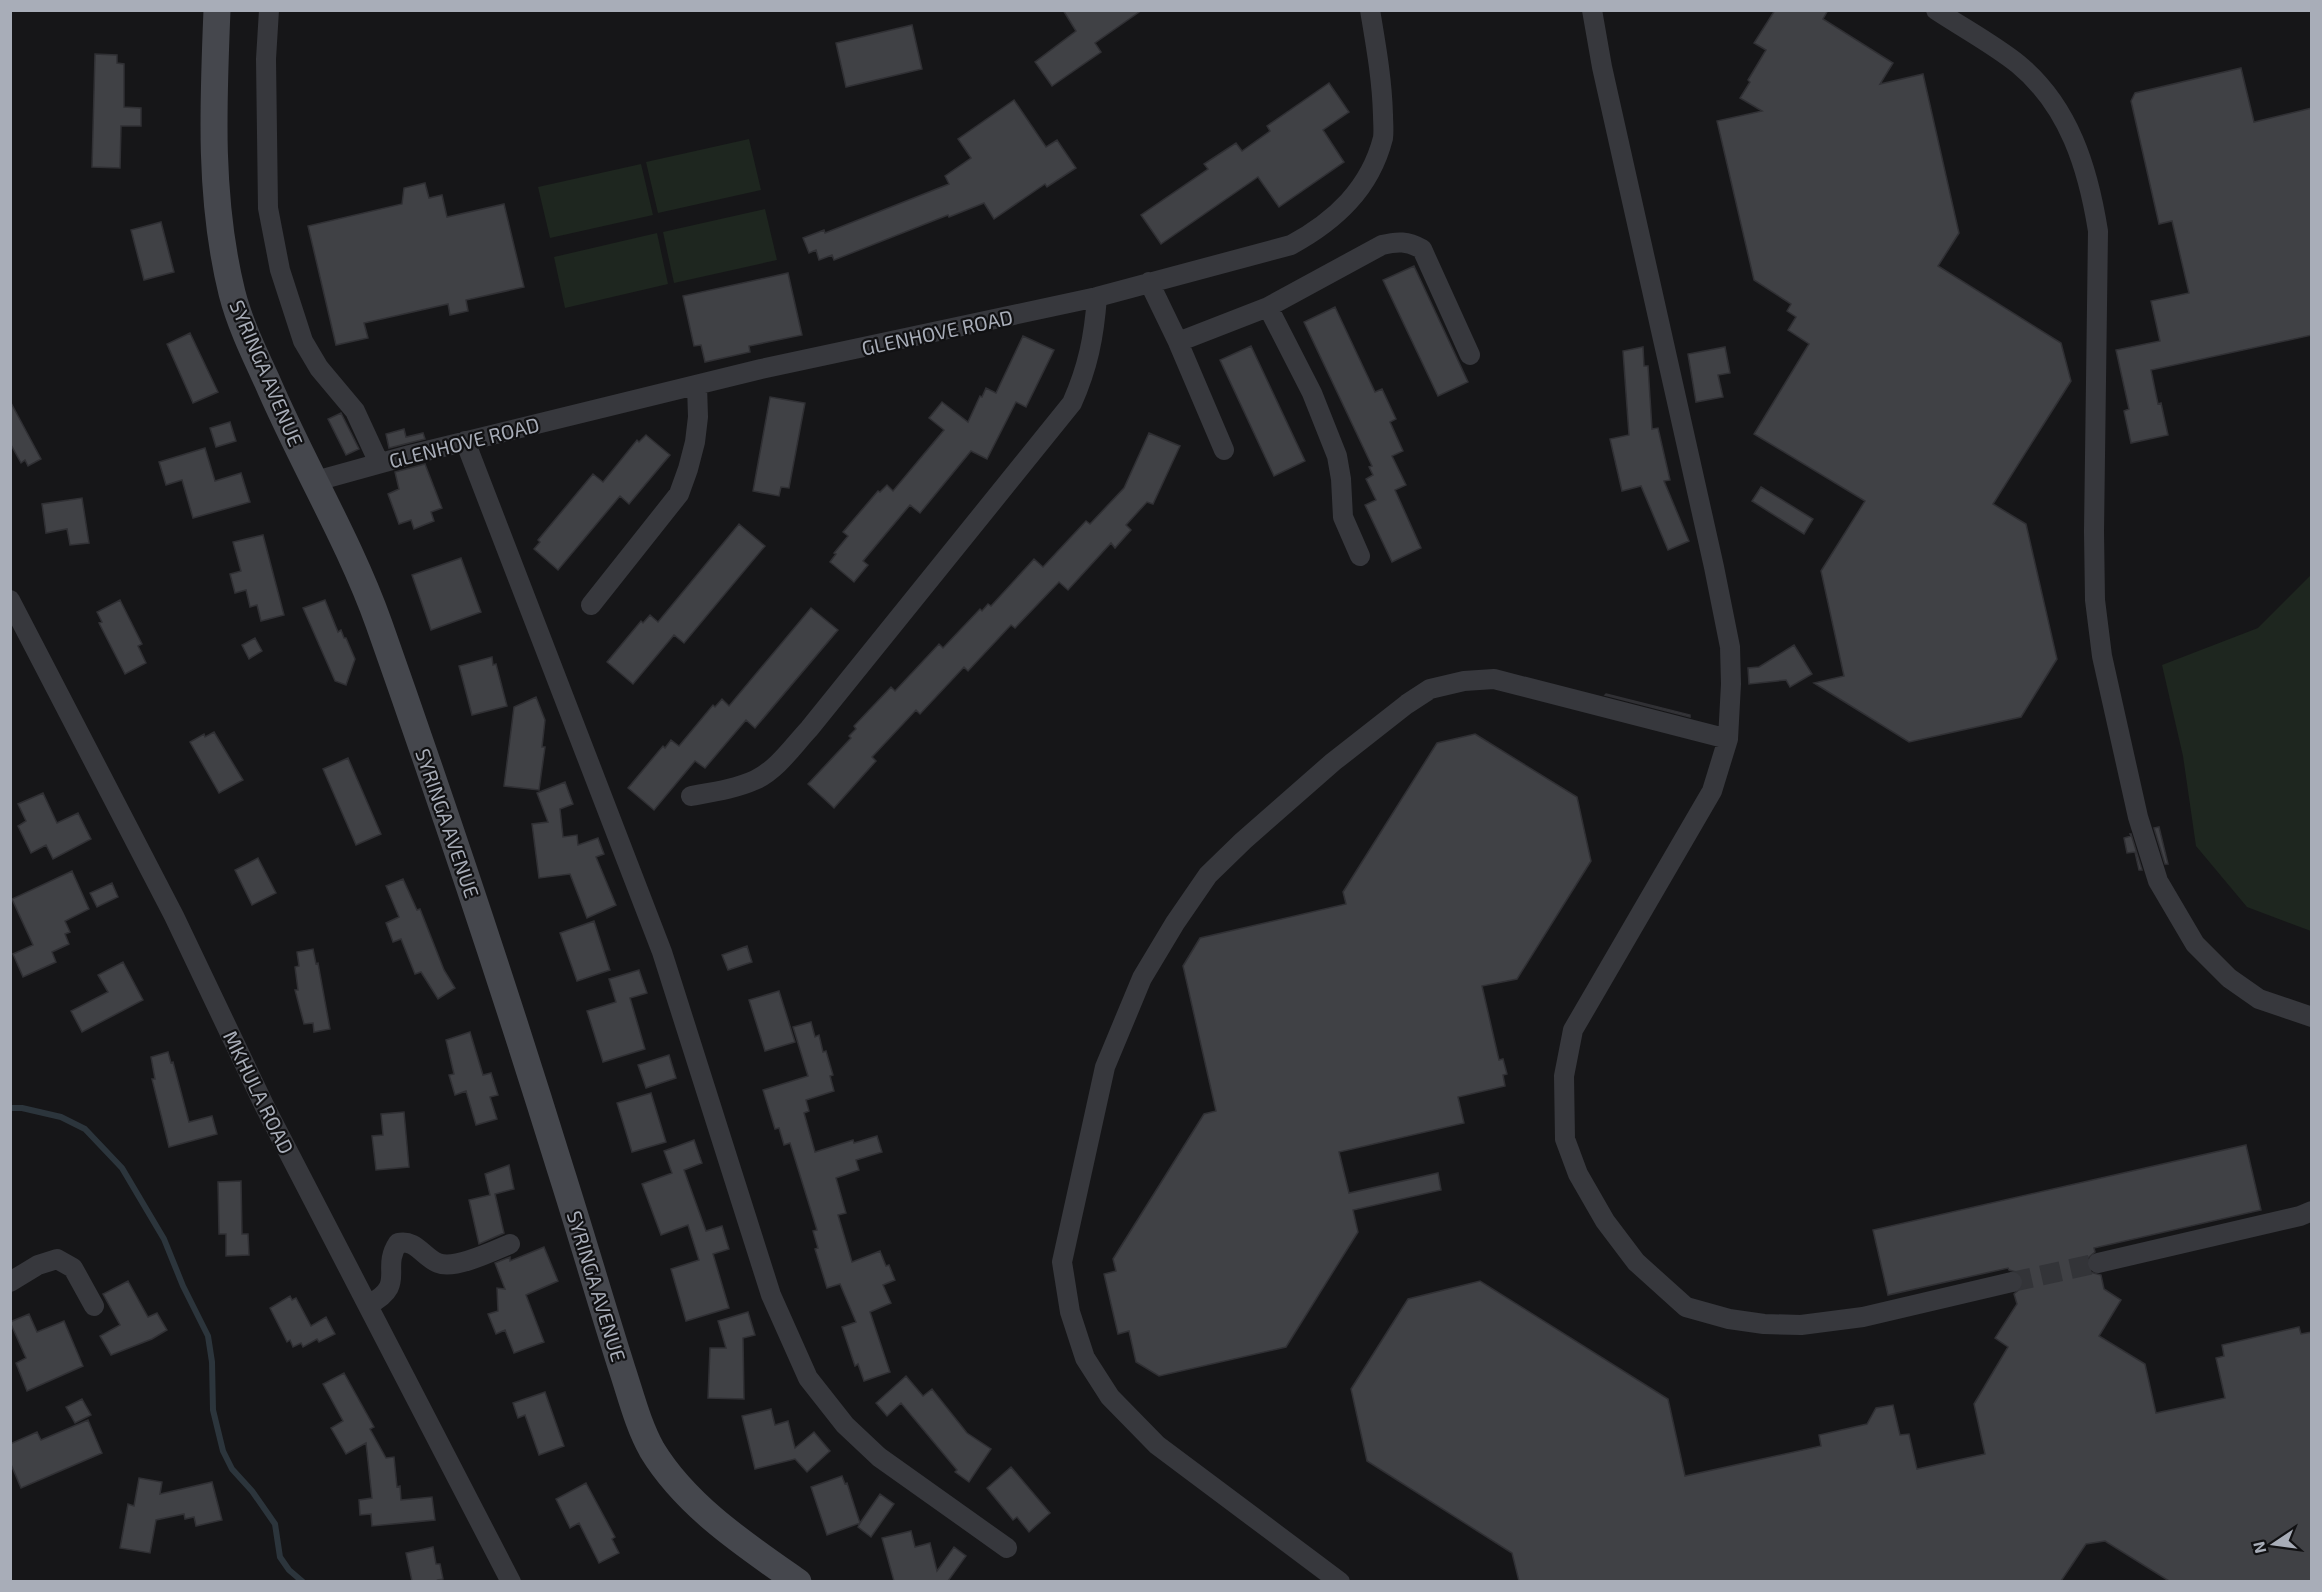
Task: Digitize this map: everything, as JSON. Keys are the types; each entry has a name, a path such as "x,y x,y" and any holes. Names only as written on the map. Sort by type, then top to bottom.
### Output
{"street":[{"name":"SYRINGA AVENUE","path":"218,10 213,135 215,191 224,257 233,298 249,342 280,411 316,481 375,613 442,801 511,1009 603,1312 638,1418 650,1447 671,1477 710,1516 798,1581"},
{"path":"269,10 266,59 268,208 280,270 303,340 320,368 355,411 379,463"},
{"name":"GLENHOVE ROAD","path":"316,481 465,441 761,369 1097,297 1291,245 1318,231 1350,200 1365,182 1383,136 1382,81 1370,10"},
{"path":"1592,10 1602,67 1730,647 1731,684 1728,739 1712,791 1573,1030 1564,1076 1564,1139 1578,1174 1605,1221 1636,1262 1686,1307 1729,1319 1764,1324 1801,1325 1863,1317 2012,1282"},
{"path":"1936,10 2018,64 2048,96 2077,143 2092,190 2098,231 2095,600 2102,656 2138,817 2158,881 2195,944 2229,978 2259,999 2312,1017"},
{"path":"1178,342 1268,307 1382,245 1409,242 1422,249 1470,355"},
{"path":"1149,282 1178,342 1224,450"},
{"path":"692,796 733,787 756,779 777,764 809,729 1072,403 1084,377 1094,339 1097,297"},
{"path":"1268,307 1312,393 1337,456 1343,517 1360,556"},
{"path":"591,605 679,494 695,442 698,417 697,385"},
{"path":"465,441 662,952 771,1295 808,1378 845,1425 879,1457 1007,1548"},
{"name":"MKHULA ROAD","path":"10,600 174,916 265,1107 511,1581"},
{"path":"1340,1581 1157,1445 1110,1396 1085,1358 1070,1312 1062,1262 1083,1158 1105,1067 1142,978 1175,923 1208,876 1333,762 1392,715 1430,689 1464,681 1494,679 1728,739"},
{"path":"2098,1263 2300,1216 2312,1211"},
{"path":"368,1305 387,1293 390,1285 393,1250 398,1243 405,1241 412,1243 438,1263 449,1265 510,1244"},
{"path":"10,1282 38,1266 57,1259 73,1268 94,1306"}],"shaded area":[{"path":"749,139 761,190 658,213 646,162"},
{"path":"641,164 653,215 550,238 538,187"},
{"path":"765,209 777,260 674,283 663,232"},
{"path":"657,233 668,284 565,308 554,257"},
{"path":"2311,575 2311,931 2247,907 2196,846 2183,756 2162,665 2258,628"}],"building":[{"path":"1063,10 1142,10 1095,43 1101,52 1052,86 1035,62 1076,31"},
{"path":"1775,10 1828,10 1823,19 1893,63 1880,84 1923,74 1959,233 1938,266 2061,343 2071,381 1993,504 2026,524 2057,659 2021,717 1909,742 1814,683 1844,676 1821,571 1865,501 1754,434 1809,344 1788,330 1796,317 1787,311 1791,304 1754,280 1717,121 1762,111 1740,98 1766,50 1754,43"},
{"path":"912,25 922,69 846,87 836,43"},
{"path":"95,54 117,55 117,63 124,64 124,107 141,108 141,126 121,126 120,168 92,167"},
{"path":"2241,68 2254,122 2312,108 2312,335 2151,370 2158,404 2161,403 2168,435 2131,443 2124,411 2129,409 2116,350 2160,341 2151,301 2189,293 2172,221 2159,224 2131,101 2135,93"},
{"path":"1329,83 1349,112 1323,130 1344,162 1279,207 1258,177 1161,244 1141,215 1208,169 1204,164 1236,143 1242,151 1270,131 1267,126"},
{"path":"1014,100 1046,147 1057,140 1076,168 1047,187 1045,184 994,219 984,203 834,260 832,255 819,260 816,250 809,253 803,238 824,230 825,233 949,184 945,176 971,158 958,139"},
{"path":"425,183 429,198 442,195 447,217 504,204 524,287 466,300 468,311 450,315 448,304 364,323 368,338 336,345 308,226 402,204 404,188"},
{"path":"161,222 174,272 144,280 131,230"},
{"path":"1414,266 1468,382 1438,396 1383,280"},
{"path":"788,273 802,335 749,346 750,352 705,362 701,345 694,346 683,296"},
{"path":"1335,307 1375,392 1382,389 1396,419 1390,422 1403,451 1392,456 1406,485 1395,490 1421,548 1392,562 1365,505 1376,500 1366,479 1373,475 1369,467 1372,466 1304,322"},
{"path":"190,333 218,392 193,403 167,344"},
{"path":"1023,336 1054,350 1026,407 1016,402 987,459 971,451 920,513 910,505 863,561 868,565 854,582 830,562 836,554 834,553 848,536 843,532 878,491 880,492 887,485 893,491 944,430 929,418 942,402 968,422 986,388 996,393"},
{"path":"1251,346 1305,461 1274,476 1220,360"},
{"path":"1643,347 1644,366 1648,366 1652,429 1658,428 1670,480 1664,481 1689,541 1668,550 1641,486 1622,491 1610,439 1629,435 1623,351"},
{"path":"1725,347 1730,373 1718,375 1723,397 1696,402 1688,354"},
{"path":"770,397 805,403 789,488 781,487 779,496 753,491"},
{"path":"10,401 41,459 28,466 25,460 21,463 10,443"},
{"path":"341,413 359,449 346,455 328,419"},
{"path":"230,422 236,441 216,447 210,428"},
{"path":"404,429 406,437 423,433 425,439 389,448 386,434"},
{"path":"1149,433 1180,446 1153,504 1147,502 1126,525 1131,530 1115,548 1111,543 1068,590 1059,582 1015,628 1011,625 968,671 964,667 920,714 916,710 872,757 876,761 834,808 808,784 851,738 849,736 856,729 854,726 891,687 895,691 939,644 943,648 980,609 982,611 988,604 991,606 1034,559 1043,567 1086,521 1090,524 1124,488"},
{"path":"646,435 670,455 629,504 620,496 558,570 534,549 540,542 538,540 593,474 603,482 637,440 639,442"},
{"path":"205,448 215,481 241,473 250,502 193,518 182,480 166,485 159,462"},
{"path":"425,464 442,508 431,512 434,521 414,529 411,520 399,524 388,494 399,489 395,472"},
{"path":"1761,487 1813,519 1804,534 1752,501"},
{"path":"82,498 89,543 70,545 67,529 46,533 42,504"},
{"path":"739,524 765,546 684,643 674,635 633,684 607,662 641,621 643,623 650,615 658,622"},
{"path":"263,535 284,615 261,621 257,605 250,607 246,590 235,593 230,574 241,571 233,542"},
{"path":"461,558 481,612 431,630 412,575"},
{"path":"120,600 142,644 138,646 146,663 125,674 99,623 102,622 97,612"},
{"path":"325,600 338,632 341,630 355,659 346,685 335,681 303,608"},
{"path":"811,608 838,630 755,728 746,720 705,768 695,761 654,810 628,788 663,746 665,748 671,740 679,746 713,705 715,707 722,699 729,706"},
{"path":"255,638 262,651 249,659 242,645"},
{"path":"1794,645 1812,674 1790,687 1786,680 1749,684 1748,668 1759,667"},
{"path":"492,657 507,706 472,715 459,666"},
{"path":"1605,695 1690,715 1690,717"},
{"path":"536,697 545,720 542,747 545,747 539,790 504,786 514,707"},
{"path":"214,732 243,780 219,793 190,742 204,734 205,737"},
{"path":"1475,734 1577,797 1591,861 1517,979 1482,986 1499,1060 1503,1059 1507,1074 1503,1075 1505,1086 1458,1097 1464,1123 1339,1152 1349,1193 1438,1173 1441,1190 1353,1210 1358,1232 1286,1347 1159,1376 1136,1362 1129,1331 1118,1334 1104,1274 1116,1271 1113,1259 1204,1114 1216,1111 1183,966 1200,938 1346,904 1343,892 1437,743"},
{"path":"348,758 381,834 356,845 323,769"},
{"path":"565,782 573,804 560,809 563,837 577,835 578,845 598,838 604,854 596,857 616,905 587,918 570,874 539,878 532,824 548,822 537,793"},
{"path":"43,793 57,823 78,813 91,839 53,859 46,845 31,853 18,826 26,821 18,804"},
{"path":"2159,827 2168,864 2165,864 2154,828"},
{"path":"2131,834 2142,870 2139,870 2135,852 2127,853 2124,838 2131,836"},
{"path":"258,858 276,893 252,905 235,870"},
{"path":"72,871 89,909 65,921 70,932 65,934 69,944 52,952 56,962 23,977 13,954 33,945 12,899"},
{"path":"403,879 417,910 420,909 444,970 455,988 438,999 421,972 415,974 401,939 393,942 386,923 399,917 386,886"},
{"path":"112,883 118,897 97,907 90,893"},
{"path":"594,921 610,970 577,981 560,933"},
{"path":"747,946 752,962 728,970 722,955"},
{"path":"313,949 316,964 318,963 330,1029 314,1032 313,1023 304,1024 295,990 298,990 295,967 299,966 297,952"},
{"path":"123,962 143,1000 82,1032 71,1011 108,992 98,975"},
{"path":"639,970 647,993 630,998 645,1049 603,1062 587,1011 616,1002 609,979"},
{"path":"779,991 795,1042 765,1051 749,1000"},
{"path":"811,1022 815,1037 819,1035 823,1052 826,1051 833,1075 830,1076 834,1091 806,1100 809,1111 804,1113 815,1152 853,1140 854,1143 877,1136 882,1152 856,1160 859,1170 836,1178 846,1213 838,1215 852,1262 880,1251 895,1280 883,1285 891,1303 870,1312 890,1372 864,1381 858,1364 855,1366 842,1327 856,1322 840,1284 827,1288 815,1249 818,1248 813,1231 817,1230 790,1143 784,1145 779,1128 775,1129 763,1090 808,1076 793,1027"},
{"path":"470,1032 483,1075 491,1073 498,1095 490,1097 497,1119 476,1125 466,1091 455,1095 449,1075 454,1074 446,1040"},
{"path":"168,1052 171,1063 173,1062 189,1122 212,1116 217,1134 169,1147 152,1079 155,1079 151,1057"},
{"path":"669,1055 676,1078 646,1088 638,1065"},
{"path":"651,1093 666,1142 632,1152 617,1103"},
{"path":"404,1112 409,1167 376,1170 372,1136 383,1135 381,1114"},
{"path":"694,1140 702,1163 684,1170 706,1231 722,1226 729,1249 713,1254 729,1308 686,1321 671,1269 699,1260 688,1225 661,1235 642,1184 672,1173 664,1151"},
{"path":"2246,1145 2261,1210 2094,1248 2095,1252 2087,1259 2086,1265 2090,1272 2101,1275 2104,1289 2121,1300 2099,1336 2145,1364 2156,1413 2225,1398 2216,1358 2224,1356 2222,1345 2299,1327 2301,1334 2312,1332 2312,1581 2169,1581 2105,1541 2086,1544 2061,1581 1519,1581 1512,1553 1367,1461 1351,1389 1408,1299 1480,1281 1668,1399 1685,1476 1821,1446 1819,1435 1867,1424 1876,1408 1893,1405 1900,1435 1909,1434 1917,1469 1985,1454 1974,1404 2008,1347 1995,1338 2017,1304 2014,1294 2023,1286 2020,1273 2008,1268 1888,1295 1873,1230"},
{"path":"509,1165 514,1189 495,1194 504,1233 479,1244 469,1200 490,1195 485,1174"},
{"path":"241,1181 242,1234 248,1234 249,1255 226,1256 226,1234 219,1234 218,1182"},
{"path":"544,1247 558,1281 526,1295 544,1342 514,1353 505,1330 496,1334 488,1314 498,1311 497,1288 505,1289 495,1263 510,1257 510,1261"},
{"path":"128,1281 148,1317 157,1313 167,1330 152,1339 111,1355 100,1336 120,1325 103,1294"},
{"path":"290,1296 292,1300 296,1298 311,1326 326,1317 335,1334 319,1342 317,1339 303,1347 301,1343 293,1347 290,1340 287,1342 270,1308"},
{"path":"748,1312 755,1335 743,1338 744,1399 708,1398 710,1348 726,1348 718,1321"},
{"path":"29,1314 37,1332 64,1321 83,1366 27,1391 16,1363 26,1358 10,1322"},
{"path":"344,1373 374,1427 370,1429 386,1458 394,1457 397,1487 400,1486 401,1500 432,1497 435,1520 372,1526 371,1514 360,1515 359,1500 372,1498 366,1443 346,1454 331,1428 343,1421 323,1384"},
{"path":"906,1376 923,1396 932,1389 967,1433 991,1449 969,1482 955,1472 957,1470 901,1403 887,1416 876,1403"},
{"path":"545,1392 564,1446 539,1455 525,1415 518,1418 513,1403"},
{"path":"82,1399 91,1415 75,1423 66,1407"},
{"path":"771,1409 775,1425 788,1421 795,1448 814,1432 830,1451 807,1472 795,1459 755,1469 742,1416"},
{"path":"88,1420 102,1453 21,1488 10,1462 10,1444 37,1432 41,1440"},
{"path":"1011,1467 1050,1513 1029,1532 1017,1517 1013,1520 987,1488"},
{"path":"842,1476 845,1484 847,1483 860,1523 827,1535 811,1487"},
{"path":"139,1478 162,1482 160,1494 212,1482 222,1520 196,1526 194,1517 185,1519 184,1514 156,1520 150,1553 120,1548 128,1504 134,1506"},
{"path":"586,1483 615,1537 612,1539 619,1553 599,1563 579,1523 570,1528 556,1499"},
{"path":"880,1494 894,1504 871,1537 858,1527"},
{"path":"911,1531 915,1547 930,1543 937,1571 954,1547 966,1556 948,1581 894,1581 882,1538"},
{"path":"433,1547 436,1564 440,1564 443,1579 412,1581 406,1553"}],"waterway":[{"path":"10,1108 22,1108 61,1117 85,1129 122,1168 164,1239 183,1286 208,1336 212,1362 213,1410 223,1451 232,1469 252,1491 275,1524 280,1557 289,1570 303,1582"}],"tunnel":[{"path":"2012,1282 2098,1263"}]}
